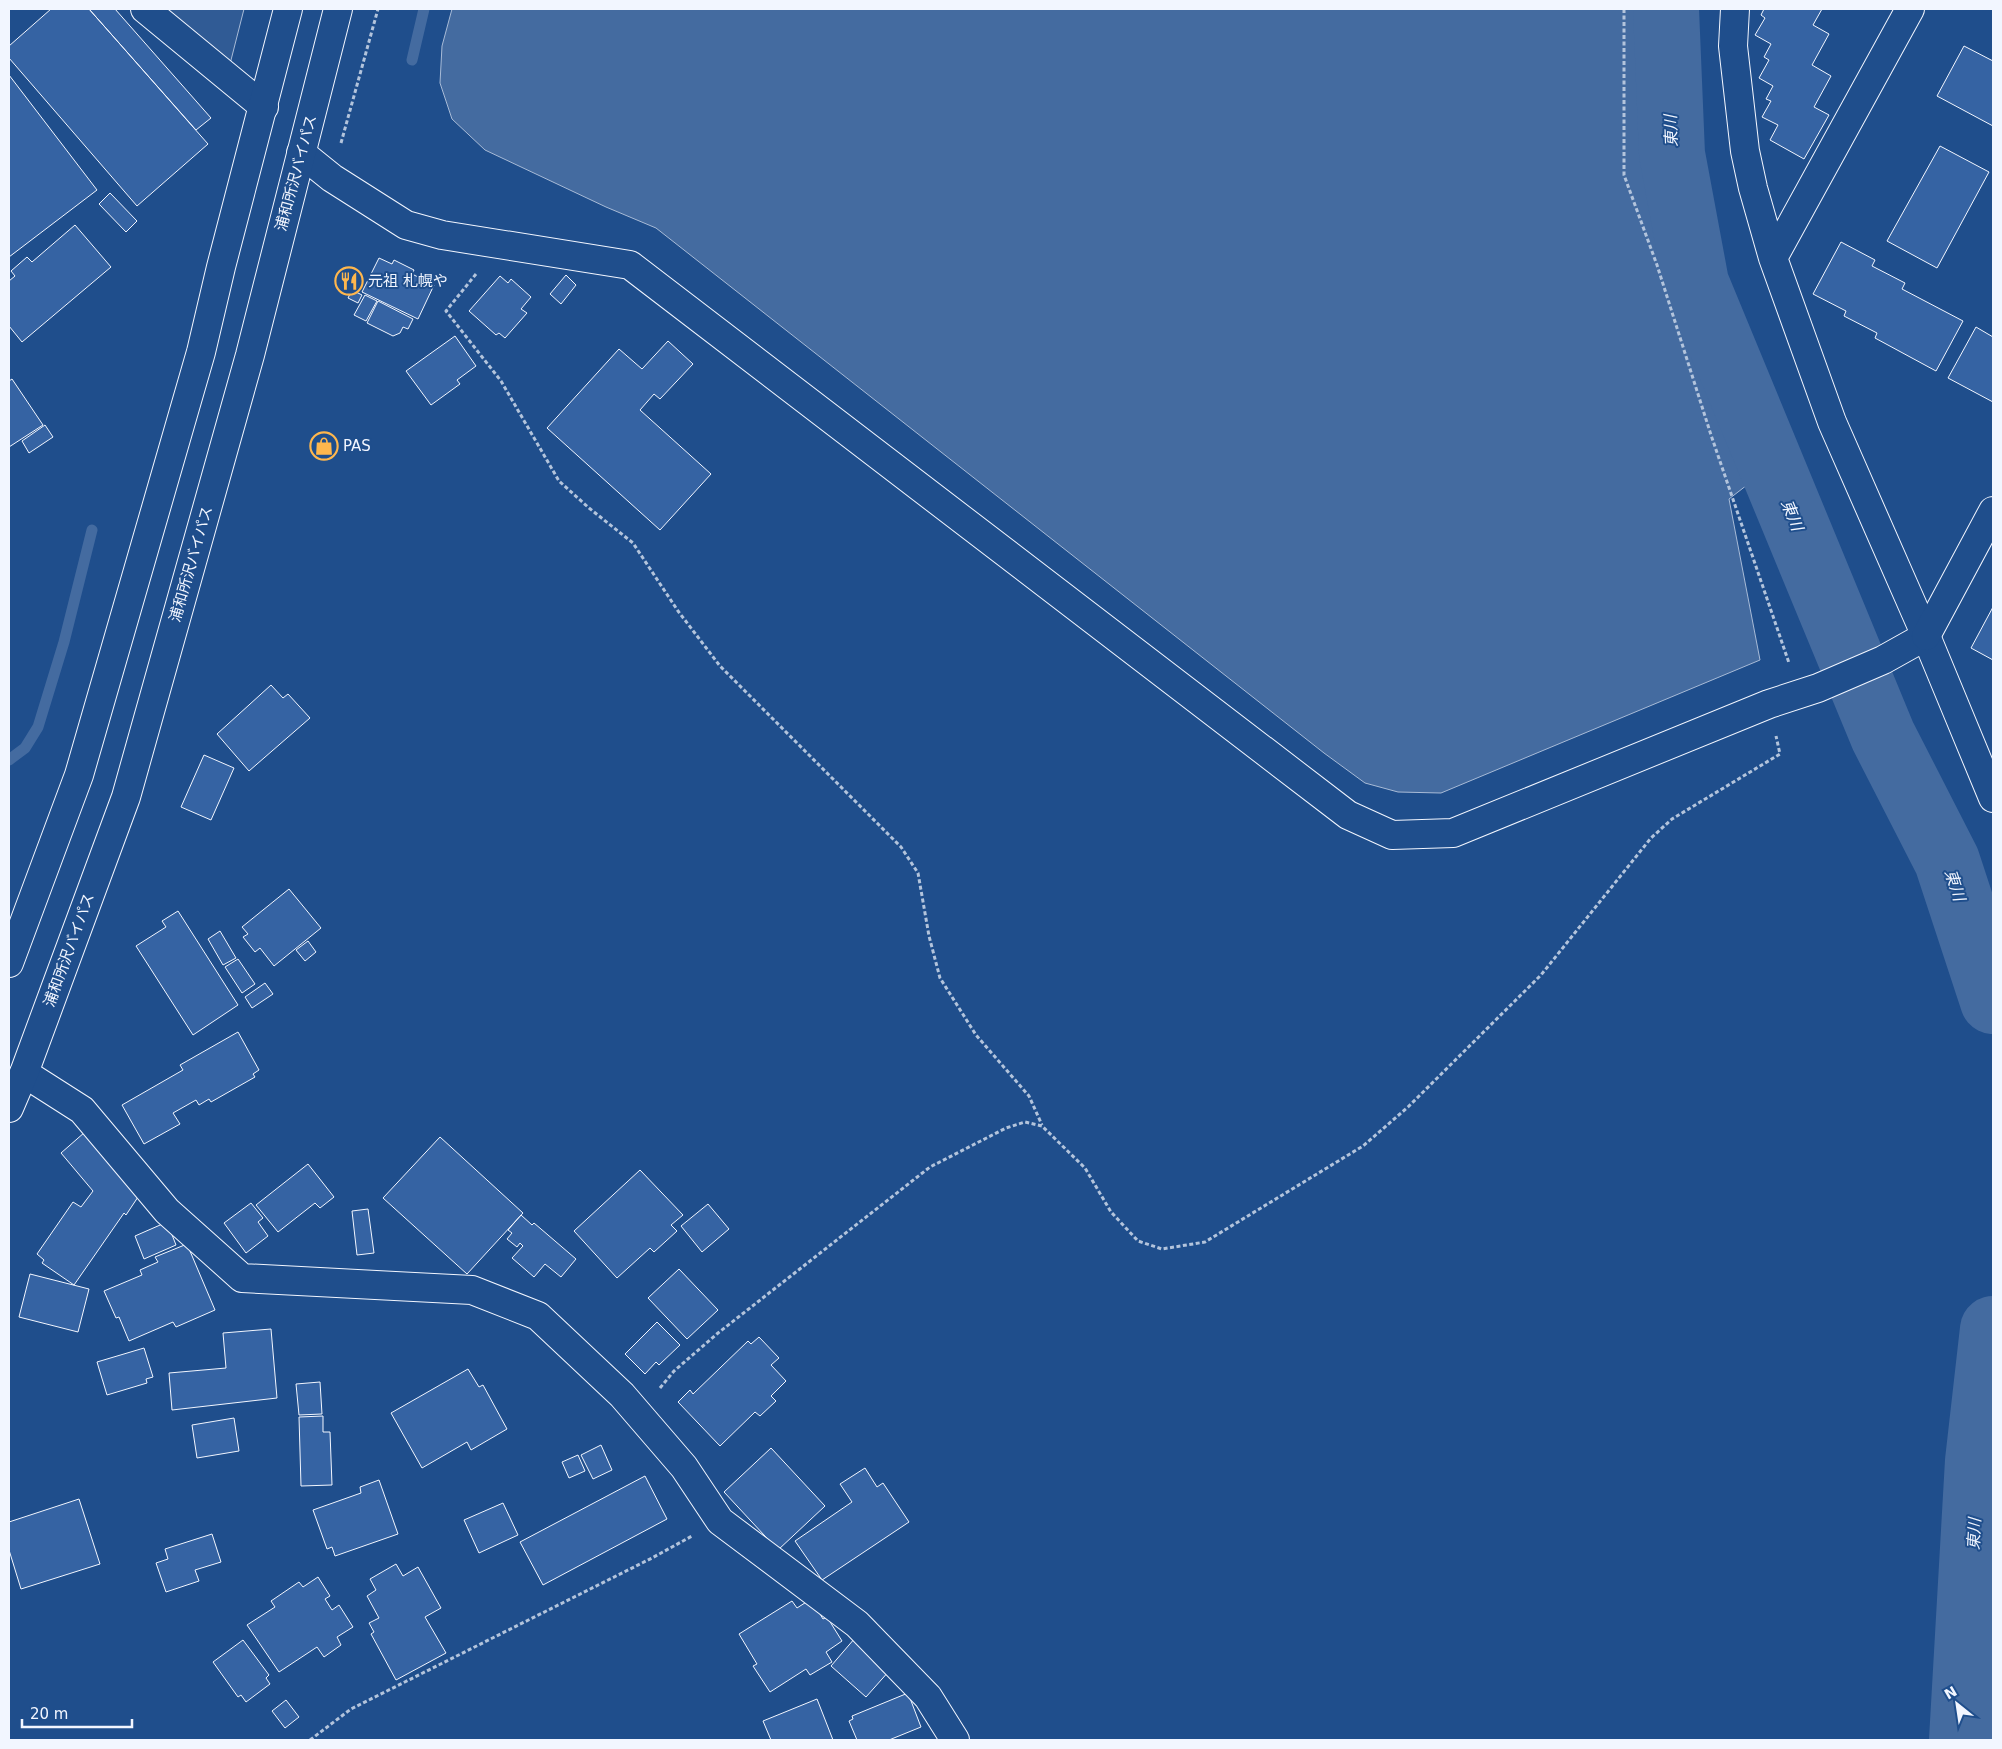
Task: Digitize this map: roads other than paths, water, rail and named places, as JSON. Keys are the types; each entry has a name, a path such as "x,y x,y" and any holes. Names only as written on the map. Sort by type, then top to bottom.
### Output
{"main road":[{"path":"145,9 264,108"},
{"path":"9,963 79,775 201,352 221,267 264,108 288,9"},
{"name":"浦和所沢バイパス","path":"9,1108 24,1073 126,797 250,356 268,278 338,9"},
{"path":"1735,9 1733,46 1745,151 1753,188 1773,258 1832,422 1926,636 1993,798"},
{"path":"1773,258 1910,9"},
{"path":"301,153 332,178 406,224 442,235 630,265 1348,815 1392,834 1453,833 1769,704 1808,691 1883,660 1926,636 1993,511"},
{"path":"24,1073 82,1110 167,1211 242,1278 472,1290 538,1316 622,1395 684,1466 720,1521 857,1624 928,1697 955,1740"}],"waterway":[{"path":"412,60 424,9"},
{"name":"東川","path":"1666,9 1672,154 1696,283 1883,736 1947,861 1993,1001"},
{"path":"9,760 25,748 38,727 64,642 92,530"},
{"name":"東川","path":"1962,1740 1978,1461 1993,1329"}],"place":[{"name":"元祖 札幌や","path":"349,281"},
{"name":"PAS","path":"324,446"}]}
